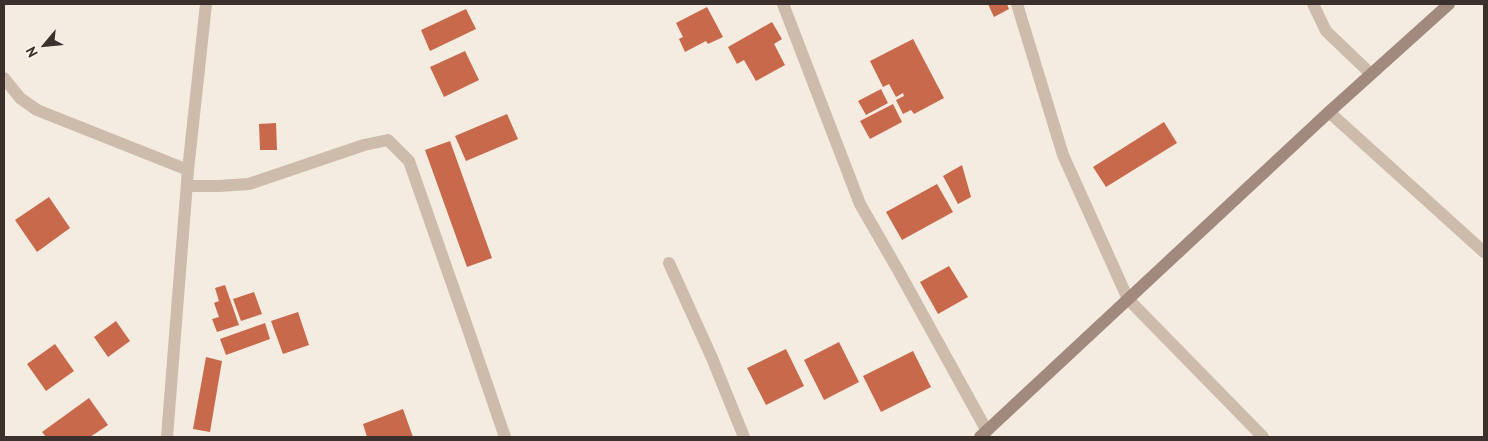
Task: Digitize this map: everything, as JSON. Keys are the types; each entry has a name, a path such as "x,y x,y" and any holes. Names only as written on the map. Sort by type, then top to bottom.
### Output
{"main road":[{"path":"984,434 1329,112 1449,4"}],"street":[{"path":"167,437 188,170 206,4"},
{"path":"782,4 860,204 898,270 984,434"},
{"path":"1016,4 1063,155 1128,299 1263,437"},
{"path":"1313,4 1326,31 1371,74"},
{"path":"4,78 20,98 37,110 188,170"},
{"path":"1329,112 1484,252"},
{"path":"187,186 249,184 364,145 388,140 409,160 505,437"},
{"path":"669,262 712,358 744,437"}],"building":[{"path":"988,4 1007,4 1009,9 994,17"},
{"path":"707,7 723,37 708,44 706,41 685,52 679,39 683,37 676,23"},
{"path":"466,9 476,29 430,51 421,30"},
{"path":"772,22 782,39 774,44 785,65 756,81 744,60 737,64 728,47"},
{"path":"913,39 944,98 914,114 911,110 903,114 896,100 904,96 903,93 896,97 889,84 883,87 870,61"},
{"path":"465,51 479,80 444,97 430,67"},
{"path":"881,89 888,103 866,115 858,101"},
{"path":"893,104 902,122 870,139 860,121"},
{"path":"507,114 518,139 466,161 455,136"},
{"path":"1164,122 1177,143 1106,187 1093,167"},
{"path":"276,123 277,150 260,150 259,124"},
{"path":"450,141 492,258 467,267 425,150"},
{"path":"962,165 971,197 958,204 943,176"},
{"path":"937,184 953,212 902,240 886,212"},
{"path":"49,197 70,228 37,252 15,220"},
{"path":"949,266 968,297 938,314 920,282"},
{"path":"225,285 239,325 217,332 212,319 219,317 214,303 219,301 215,288"},
{"path":"254,292 262,314 241,321 233,299"},
{"path":"298,312 309,345 283,354 271,321"},
{"path":"116,321 130,341 108,357 94,337"},
{"path":"265,323 270,339 226,355 220,339"},
{"path":"839,342 859,382 824,400 804,360"},
{"path":"55,344 74,371 46,391 27,364"},
{"path":"786,349 804,386 766,405 747,368"},
{"path":"913,351 931,387 881,412 863,376"},
{"path":"206,357 222,361 210,432 193,429"},
{"path":"89,398 108,425 90,437 46,437 42,432"},
{"path":"403,409 413,437 367,437 363,424"}]}
